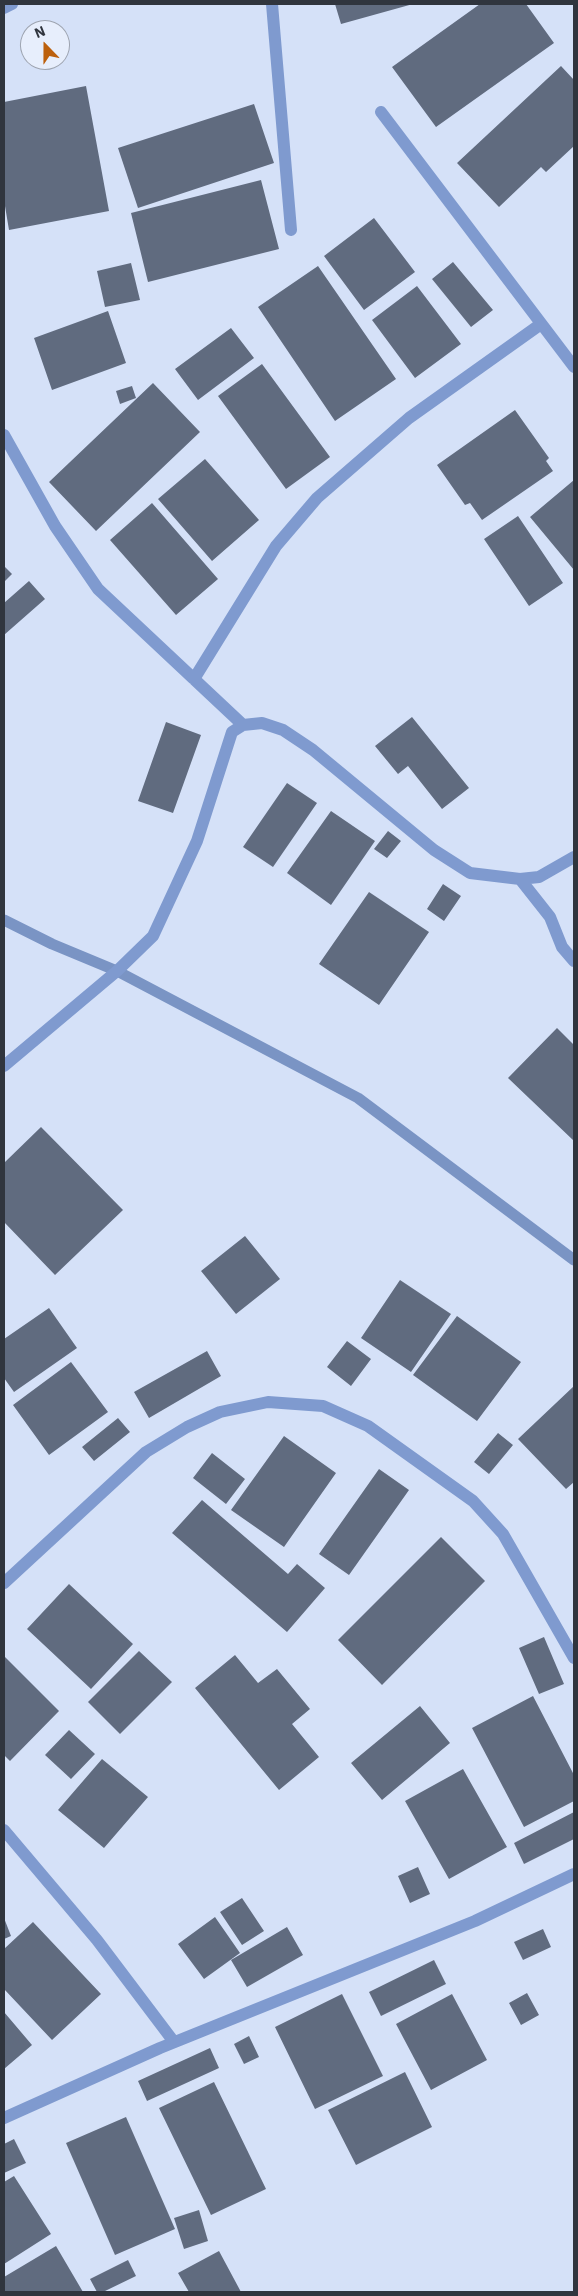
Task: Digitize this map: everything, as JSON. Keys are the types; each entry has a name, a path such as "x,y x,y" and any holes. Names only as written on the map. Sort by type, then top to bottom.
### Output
{"street":[{"path":"4,8 12,4"},
{"path":"272,4 291,230"},
{"path":"381,112 574,367"},
{"path":"194,679 276,546 317,498 409,418 541,324"},
{"path":"4,435 55,526 98,589 243,725"},
{"path":"4,1066 117,971 153,936 197,841 232,732 243,725 262,723 283,730 313,750 434,850 470,874 520,880 539,876 574,857"},
{"path":"520,880 550,917 562,947 574,962"},
{"path":"4,1583 146,1452 187,1427 220,1412 268,1402 323,1406 368,1426 472,1501 503,1534 574,1658"},
{"path":"4,1830 97,1940 174,2042"},
{"path":"4,2118 174,2042 475,1921 574,1874"}],"building":[{"path":"335,4 413,4 341,24"},
{"path":"480,4 526,4 554,43 436,127 392,67"},
{"path":"561,66 574,80 574,146 546,172 541,167 499,207 457,163"},
{"path":"86,86 109,211 9,230 4,200 4,102"},
{"path":"254,104 274,163 138,208 118,148"},
{"path":"261,180 279,249 148,282 131,213"},
{"path":"374,218 415,272 364,310 324,256"},
{"path":"453,262 493,310 471,327 432,279"},
{"path":"131,263 140,300 105,307 97,271"},
{"path":"318,266 396,379 335,421 258,307"},
{"path":"417,286 461,344 415,378 372,320"},
{"path":"108,311 126,363 52,390 34,338"},
{"path":"231,328 254,358 198,400 175,369"},
{"path":"262,364 330,457 286,489 218,396"},
{"path":"153,383 200,432 96,531 49,482"},
{"path":"132,386 136,398 120,404 116,391"},
{"path":"515,410 549,458 546,461 553,471 482,520 470,503 465,505 437,465"},
{"path":"205,459 259,520 212,561 158,499"},
{"path":"574,480 574,570 530,517"},
{"path":"152,503 218,579 176,615 110,540"},
{"path":"518,516 563,583 529,606 484,539"},
{"path":"4,566 12,574 4,582"},
{"path":"29,581 45,599 4,635 4,603"},
{"path":"412,717 469,788 442,809 408,766 398,774 375,746"},
{"path":"166,722 201,735 173,813 138,801"},
{"path":"287,783 317,803 273,867 243,847"},
{"path":"331,811 375,841 331,905 287,873"},
{"path":"388,831 401,841 387,858 374,849"},
{"path":"443,884 461,896 444,921 427,909"},
{"path":"369,892 429,932 379,1005 319,964"},
{"path":"557,1028 574,1045 574,1141 508,1078"},
{"path":"41,1127 123,1210 55,1275 4,1222 4,1163"},
{"path":"245,1236 280,1279 236,1314 201,1271"},
{"path":"400,1280 451,1314 411,1372 361,1338"},
{"path":"49,1308 77,1348 14,1392 4,1378 4,1339"},
{"path":"457,1316 521,1362 477,1421 413,1375"},
{"path":"347,1341 371,1359 351,1386 327,1367"},
{"path":"207,1351 221,1376 149,1418 134,1392"},
{"path":"71,1362 108,1412 49,1455 13,1405"},
{"path":"574,1386 574,1482 566,1489 518,1439"},
{"path":"118,1418 130,1432 94,1461 82,1447"},
{"path":"498,1433 513,1445 489,1474 474,1462"},
{"path":"284,1436 336,1473 284,1547 231,1510"},
{"path":"212,1453 245,1479 226,1504 193,1478"},
{"path":"379,1469 409,1490 349,1575 319,1554"},
{"path":"202,1500 288,1574 297,1564 325,1588 287,1632 172,1533"},
{"path":"441,1537 485,1581 382,1685 338,1640"},
{"path":"69,1584 133,1644 91,1689 27,1629"},
{"path":"544,1637 564,1684 539,1694 519,1648"},
{"path":"139,1651 172,1682 120,1734 88,1702"},
{"path":"235,1655 258,1683 277,1669 310,1709 292,1724 319,1757 279,1790 195,1688"},
{"path":"4,1656 59,1711 10,1761 4,1755"},
{"path":"533,1696 574,1775 574,1801 524,1827 472,1728"},
{"path":"420,1706 450,1743 382,1800 351,1763"},
{"path":"69,1730 95,1754 71,1779 45,1755"},
{"path":"102,1759 148,1797 104,1848 58,1810"},
{"path":"463,1769 507,1847 449,1879 405,1801"},
{"path":"574,1812 574,1839 524,1864 514,1843"},
{"path":"418,1867 430,1894 410,1903 398,1876"},
{"path":"242,1898 264,1931 242,1945 220,1912"},
{"path":"215,1917 240,1953 204,1979 178,1944"},
{"path":"4,1918 11,1936 4,1939"},
{"path":"33,1922 101,1994 52,2040 4,1989 4,1949"},
{"path":"287,1927 303,1955 247,1987 231,1960"},
{"path":"543,1929 551,1947 523,1960 514,1942"},
{"path":"434,1960 446,1984 381,2016 369,1992"},
{"path":"527,1993 539,2015 521,2025 509,2003"},
{"path":"342,1994 383,2076 315,2109 275,2027"},
{"path":"452,1994 487,2060 431,2090 396,2024"},
{"path":"4,2012 32,2045 4,2069"},
{"path":"249,2036 259,2057 244,2064 234,2044"},
{"path":"210,2048 219,2068 147,2101 138,2081"},
{"path":"405,2072 432,2127 356,2165 328,2110"},
{"path":"214,2082 266,2189 211,2215 159,2108"},
{"path":"126,2117 175,2229 115,2255 66,2143"},
{"path":"14,2139 26,2163 4,2173 4,2144"},
{"path":"14,2176 51,2234 4,2264 4,2182"},
{"path":"199,2210 208,2241 184,2249 174,2218"},
{"path":"56,2246 83,2292 4,2292 4,2277"},
{"path":"219,2251 241,2292 189,2292 178,2273"},
{"path":"128,2260 136,2276 103,2292 97,2292 90,2279"}],"waterway":[{"path":"4,920 52,944 117,971 358,1098 574,1260"}]}
